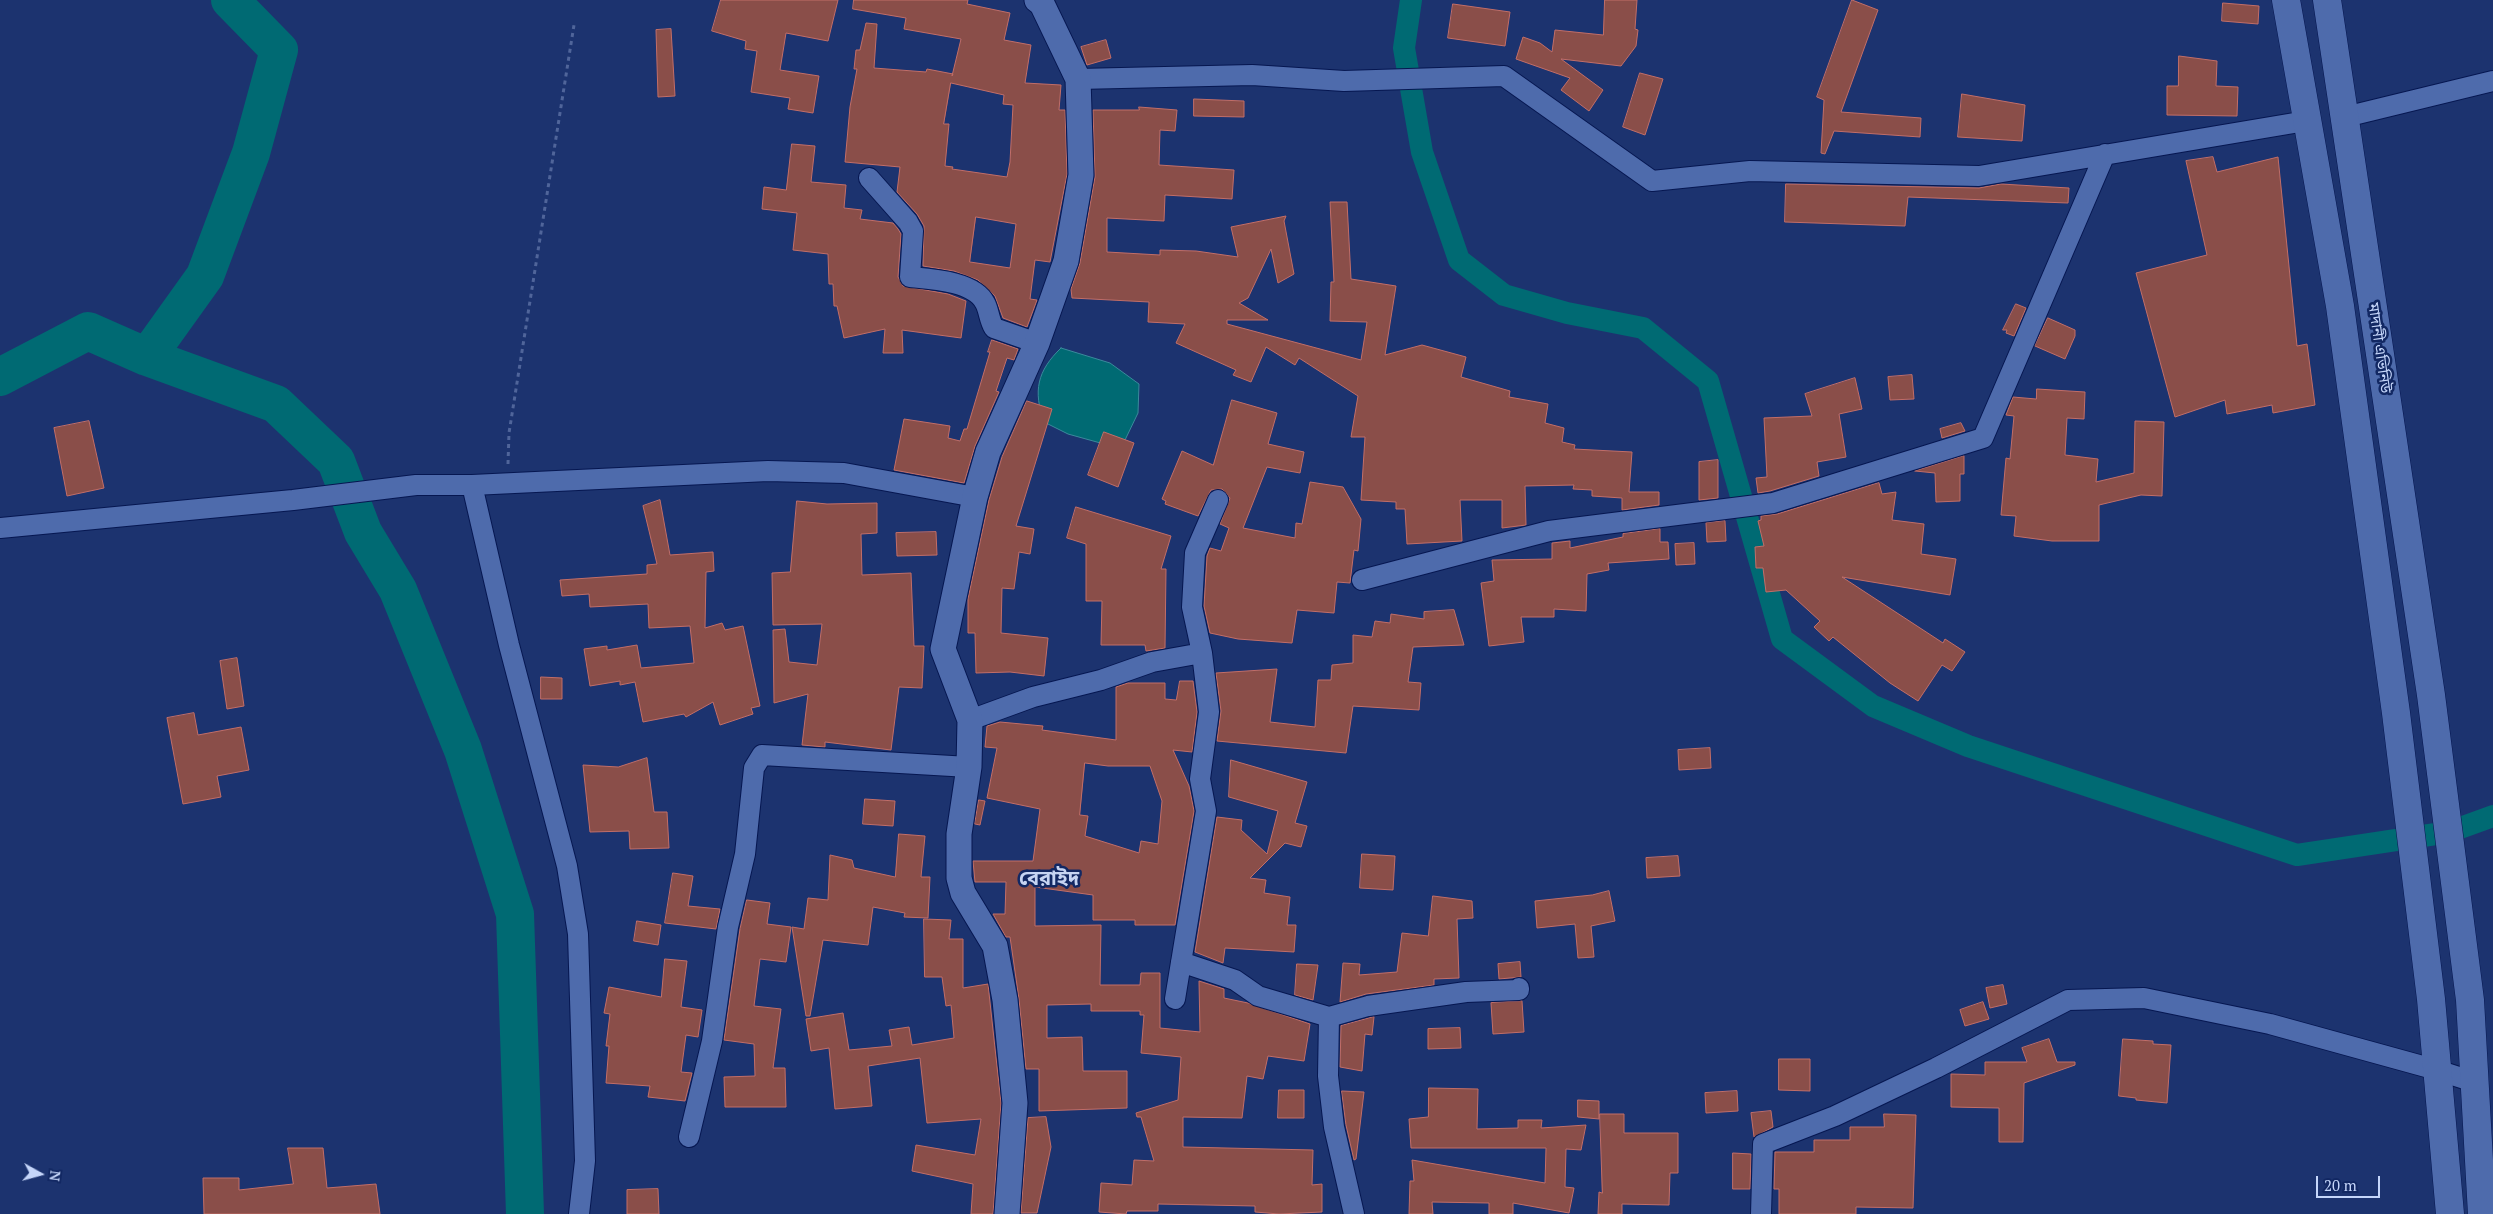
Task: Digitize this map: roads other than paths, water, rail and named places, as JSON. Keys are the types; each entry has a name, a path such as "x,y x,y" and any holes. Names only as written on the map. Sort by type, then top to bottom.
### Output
{"main road":[{"path":"2286,0 2342,316 2396,712 2431,999 2450,1214"},
{"name":"মাদানী এভিনিউ","path":"2327,0 2431,695 2470,1000 2482,1214"},
{"path":"2329,244 2363,238"}],"street":[{"path":"1007,1214 1014,1103 1005,1000 995,946 963,893 959,878 959,834 969,766 970,720 942,649 975,498 988,452 1037,343 1066,261 1080,175 1078,79 1042,4 1037,0"},
{"path":"1078,79 1252,76 1344,81 1504,76 1652,181 1750,171 1979,176 2306,121"},
{"path":"2345,117 2493,81"},
{"path":"1362,580 1549,531 1773,503 1983,438 2105,154"},
{"path":"869,178 908,222 913,231 910,277 951,282 970,290 985,302 988,317 994,328 1037,343"},
{"path":"0,528 293,500 416,485 472,486 507,482 768,471 844,473 975,498"},
{"path":"472,486 509,645 567,866 578,934 585,1160 579,1214"},
{"path":"1176,999 1206,811 1200,779 1209,712 1202,653 1192,607 1195,553 1218,500"},
{"path":"970,720 1033,697 1101,680 1152,662 1202,653"},
{"path":"689,1137 712,1041 728,927 745,854 754,768 762,755 969,766"},
{"path":"1181,962 1234,980 1258,996 1329,1016 1368,1006 1466,992 1519,990 1519,988"},
{"path":"1760,1214 1763,1144 1835,1116 1936,1068 2068,1000 2144,998 2270,1024 2438,1070 2474,1082"},
{"path":"1329,1016 1328,1076 1334,1127 1354,1214"}],"waterway":[{"path":"147,357 205,276 251,153 279,50 230,0"},
{"path":"1411,0 1404,48 1422,152 1459,260 1504,295 1567,313 1643,328 1708,381 1782,639 1873,706 1968,746 2297,855 2449,832 2493,816"},
{"path":"0,377 88,331 147,357 276,404 336,461 363,532 398,590 463,750 515,914 525,1214"}],"district":[{"name":"বেরাইদ","path":"1049,879"}]}
